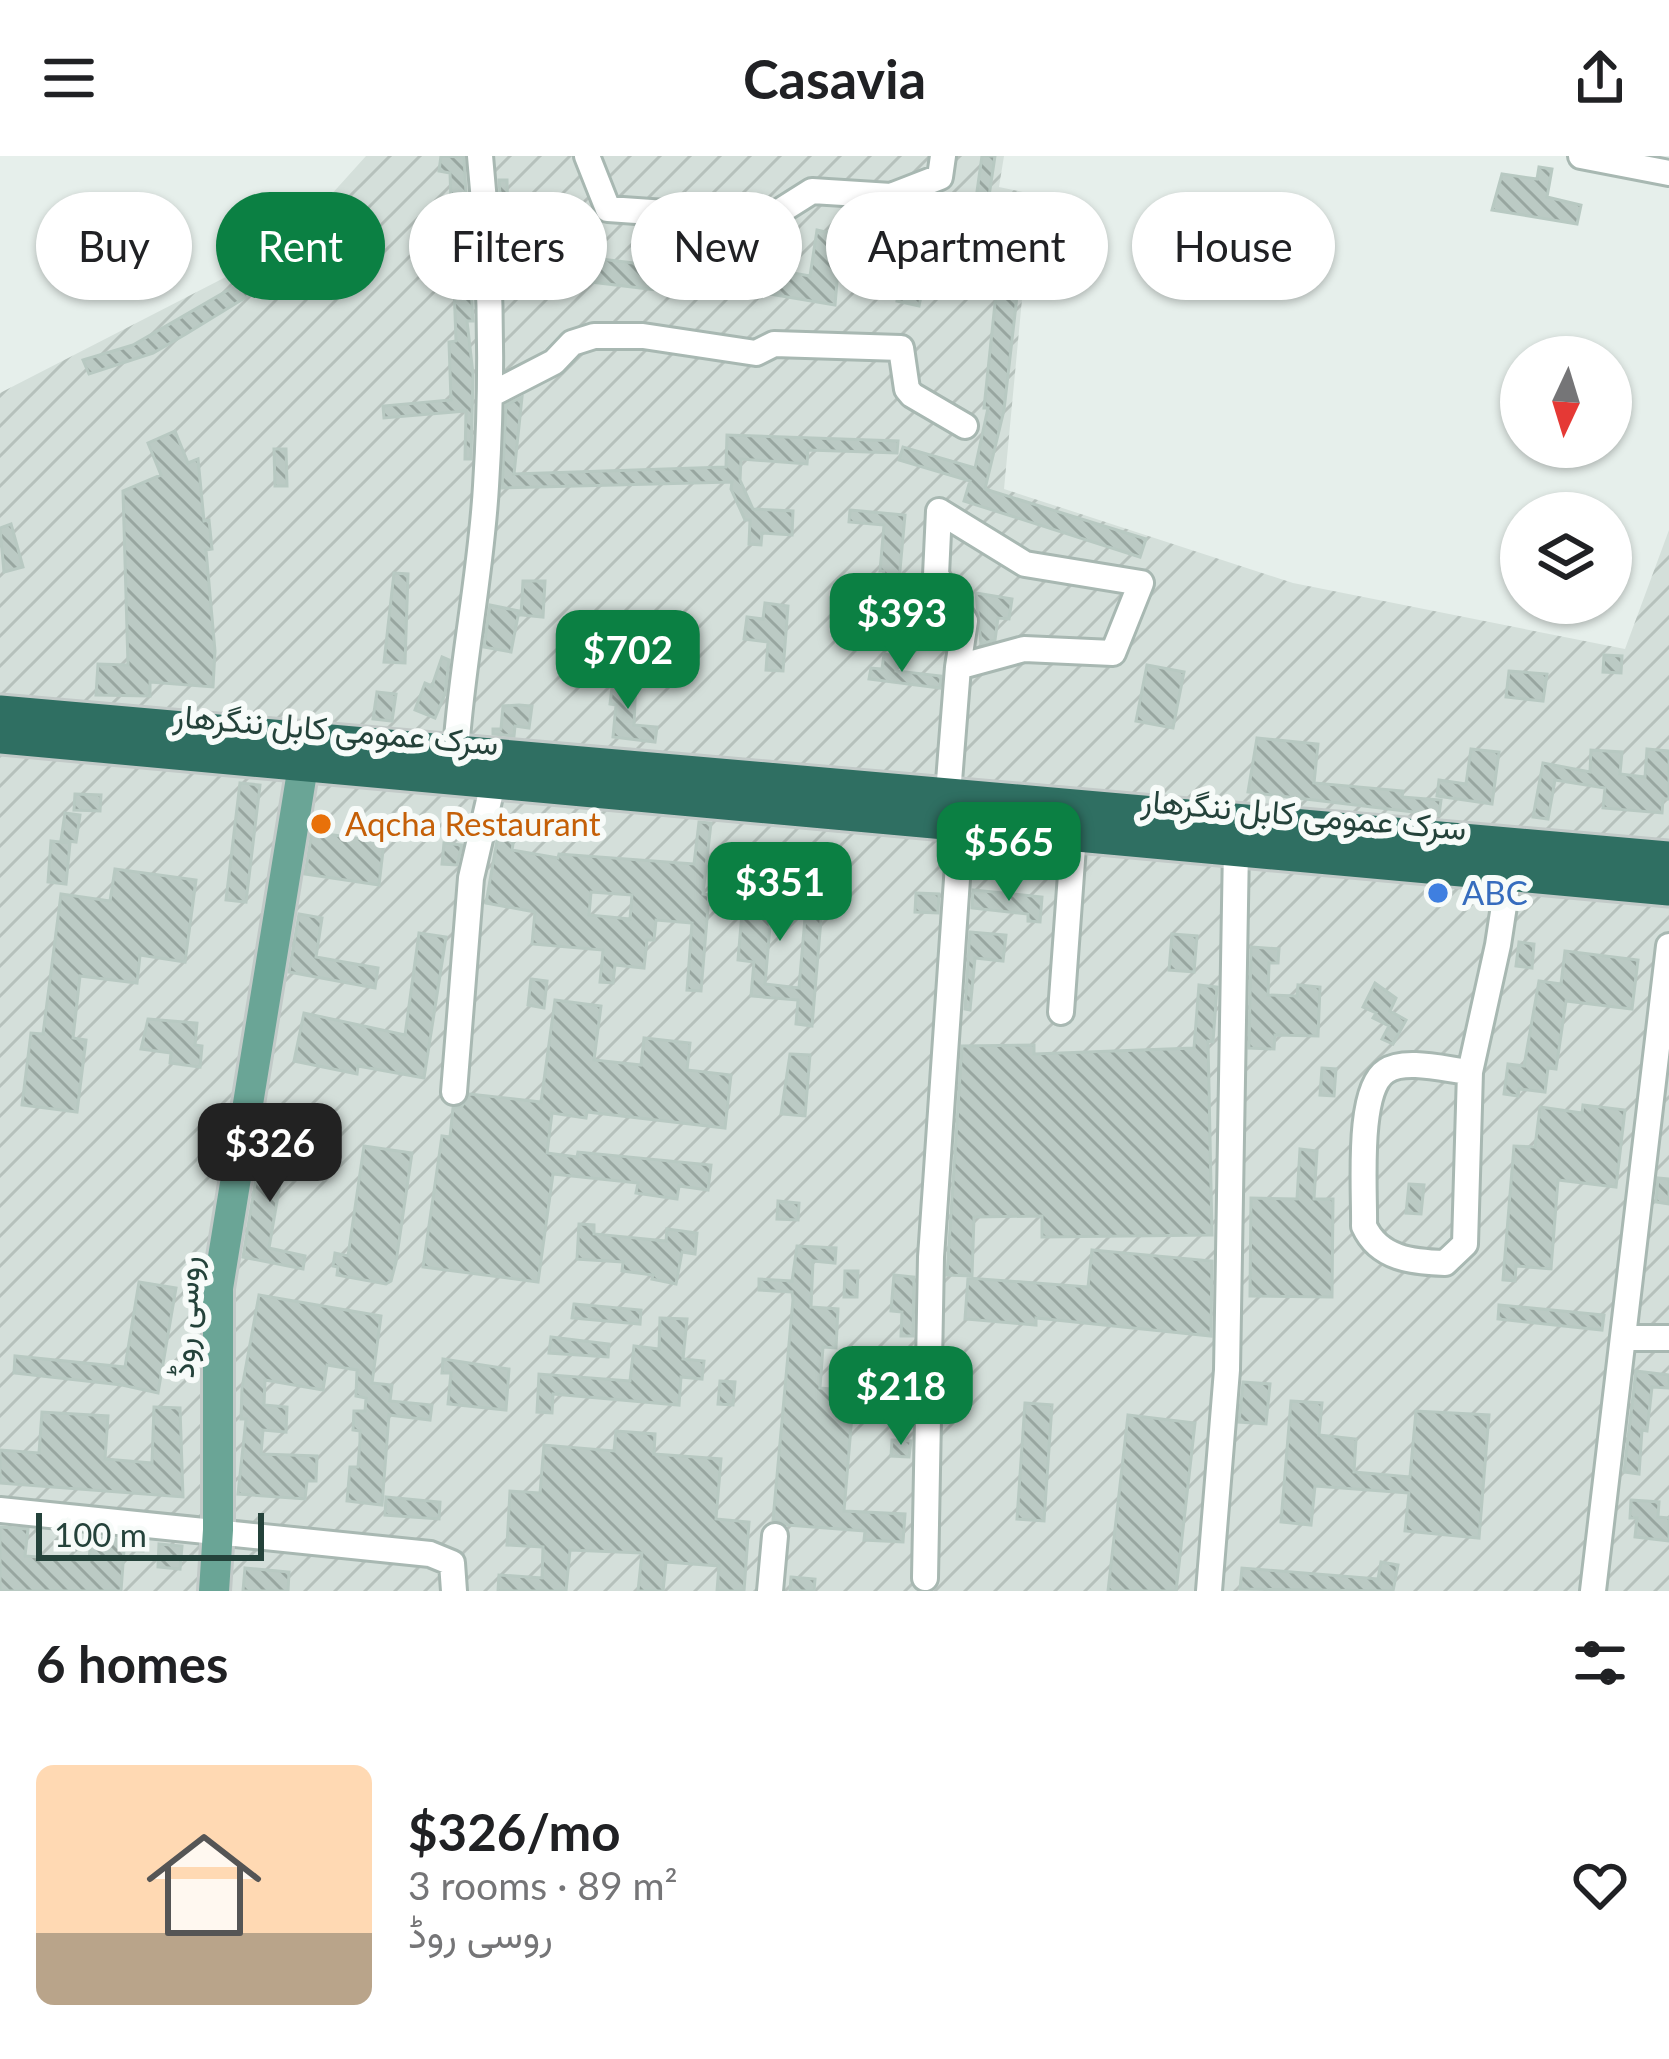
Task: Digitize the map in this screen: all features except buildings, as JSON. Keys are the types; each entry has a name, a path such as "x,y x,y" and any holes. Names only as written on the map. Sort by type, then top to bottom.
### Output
{"highway":[{"name":"سرک عمومی کابل ننگرهار","path":"0,712 306,742 456,751 954,808 1669,858"},
{"name":"سرک عمومی کابل ننگرهار","path":"0,737 493,783 843,798"},
{"name":"سرک عمومی کابل ننگرهار","path":"954,808 1073,832 1669,889"}],"main road":[{"name":"روسی روڈ","path":"214,1591 218,1288 303,766"}],"street":[{"path":"586,156 608,209 766,220 812,191 891,196 940,177 943,156"},
{"path":"1581,156 1669,173"},
{"path":"456,751 486,490 490,395 484,157"},
{"path":"490,395 554,362 572,343 594,336 643,336 756,353 774,344 902,348 907,389 965,426"},
{"path":"925,1577 932,1257 958,667 965,622 936,575 940,511 1025,564 1141,584 1113,653 1024,649 958,667"},
{"path":"454,1092 471,878 493,783"},
{"path":"1061,1012 1073,832"},
{"path":"1209,1591 1227,1370 1236,847"},
{"path":"1470,1072 1402,1066 1386,1070 1372,1088 1367,1108 1364,1226 1371,1240 1388,1253 1416,1262 1445,1263 1465,1244 1470,1072 1509,873"},
{"path":"1593,1591 1669,946"},
{"path":"1623,1338 1669,1338"},
{"path":"0,1510 430,1553 452,1563 454,1591"},
{"path":"770,1591 775,1536"}],"shaded area":[{"path":"366,156 1004,156 999,187 1023,192 826,192 826,300 1022,300 1004,489 1293,583 1625,649 1669,530 1669,1591 0,1591 0,393 181,300 192,300 192,294 216,282 216,300 385,300 385,192 334,192"}],"place":[{"name":"Aqcha Restaurant","path":"321,824"},
{"name":"ABC","path":"1438,893"}]}
